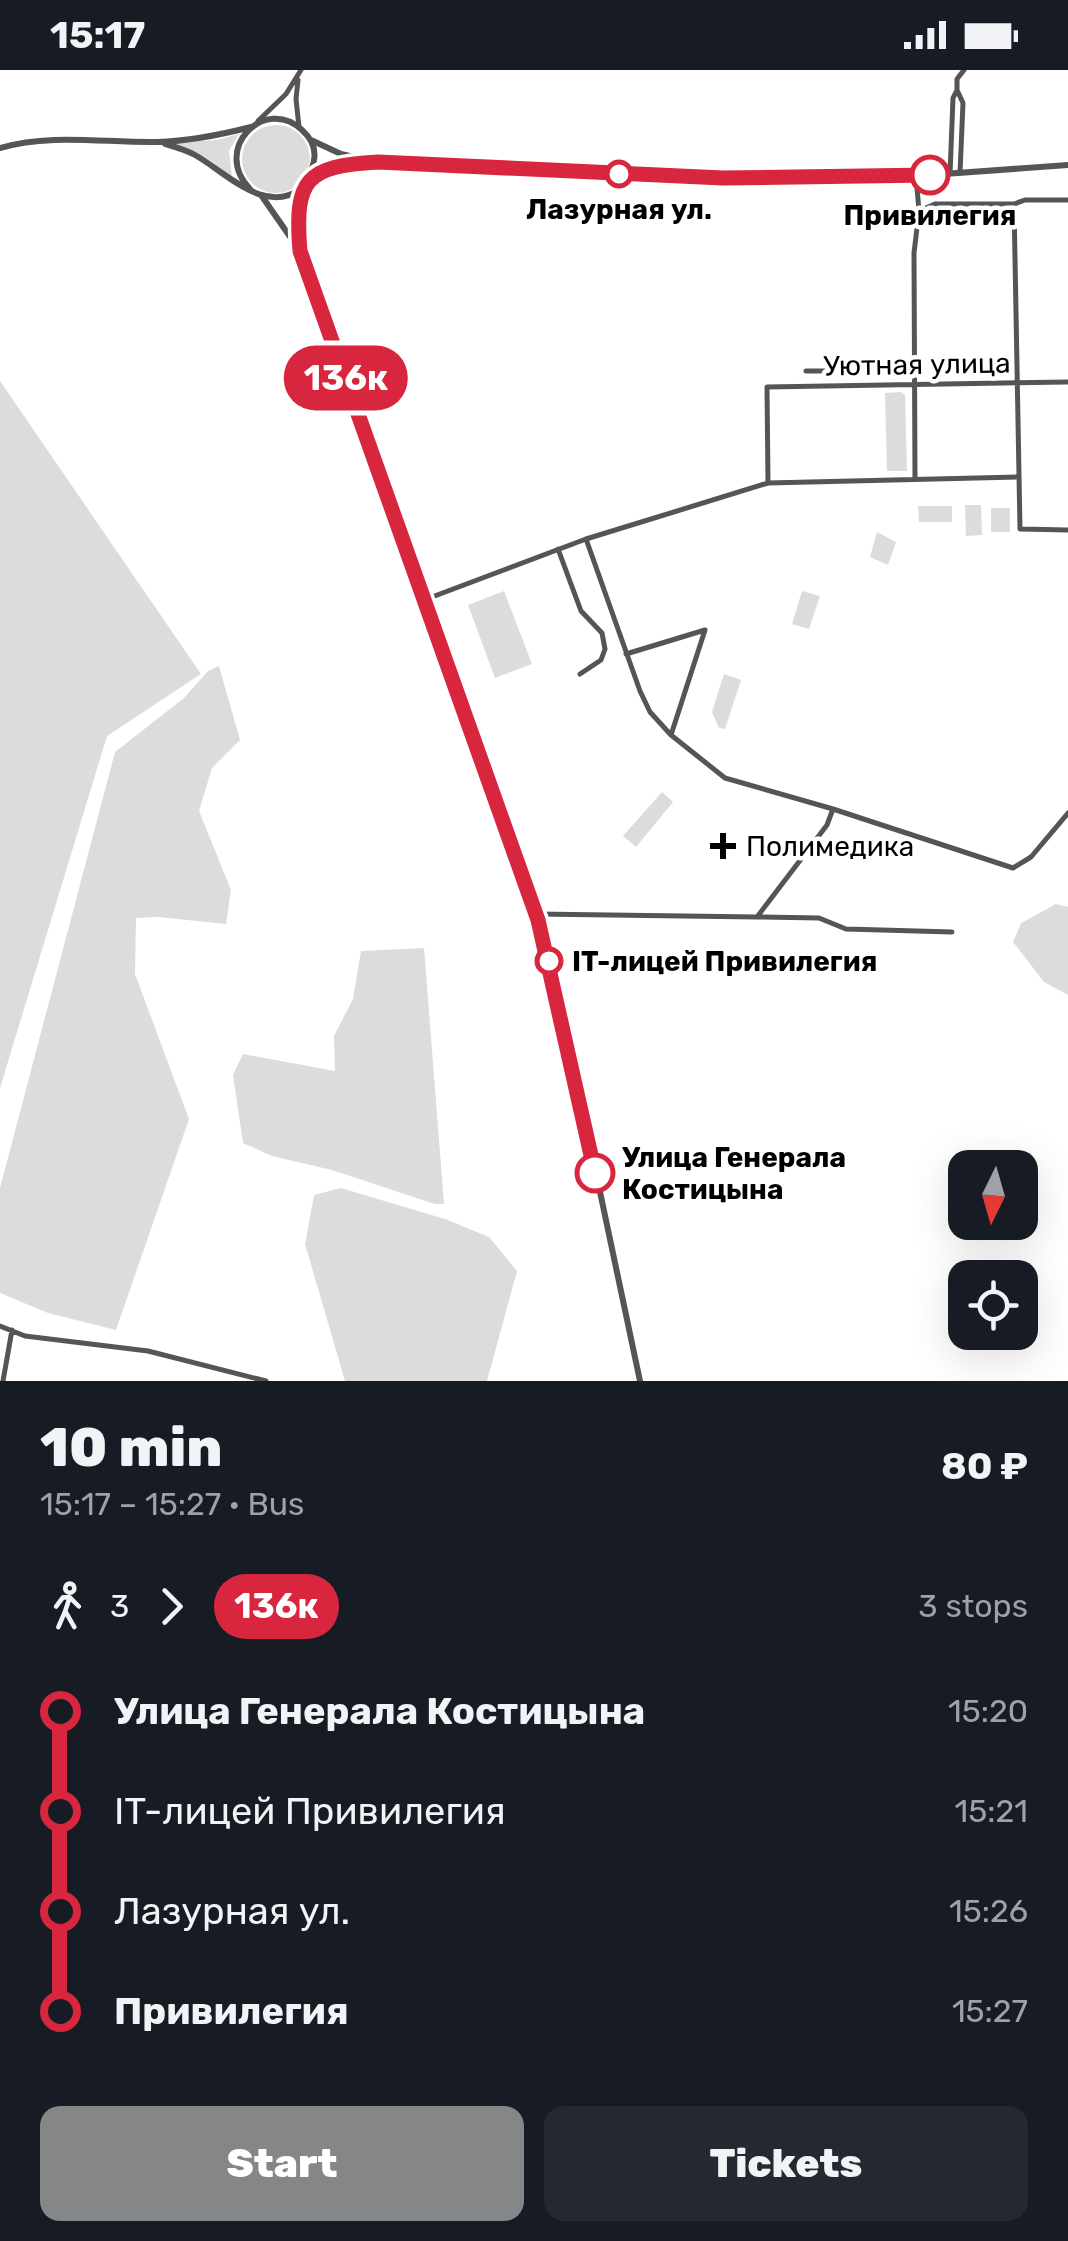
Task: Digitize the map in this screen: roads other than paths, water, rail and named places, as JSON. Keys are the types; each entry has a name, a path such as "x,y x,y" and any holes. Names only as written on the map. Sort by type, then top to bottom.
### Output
{"street":[{"path":"960,173 962,103 957,80 964,70"},
{"path":"250,189 239,174 236,156 241,138 286,94 300,73"},
{"path":"299,127 296,100 300,73"},
{"path":"950,174 952,98 957,90"},
{"path":"0,148 53,139 159,142 216,136 277,119 299,127 310,140 315,158 298,210 300,251"},
{"path":"310,140 341,154 378,162"},
{"path":"159,142 193,154 260,195 300,251 536,914 570,1050 640,1381"},
{"path":"311,176 378,162 723,178 916,176 1068,164"},
{"path":"915,479 914,253 920,211 916,176"},
{"path":"260,195 284,198 304,186"},
{"path":"920,211 935,204 1068,200"},
{"path":"1014,204 1020,529 1068,530"},
{"path":"806,371 914,371"},
{"name":"Уютная улица","path":"768,482 767,388 1068,382"},
{"path":"424,600 586,539 768,482 1019,477"},
{"path":"586,539 650,712 670,735 725,778 1012,868 1031,857 1068,813"},
{"path":"558,550 580,611 602,633 604,641 601,660 580,674"},
{"path":"626,654 704,630 670,735"},
{"path":"758,916 826,825 833,809"},
{"path":"536,914 819,918 846,929 952,932"},
{"path":"0,1326 25,1336 148,1351 266,1381"},
{"path":"4,1381 12,1330"}],"place":[{"name":"Лазурная ул.","path":"619,174"},
{"name":"Привилегия","path":"930,175"},
{"name":"Полимедика","path":"723,846"},
{"name":"IT-лицей Привилегия","path":"549,961"},
{"name":"Улица Генерала Костицына","path":"595,1173"}]}
